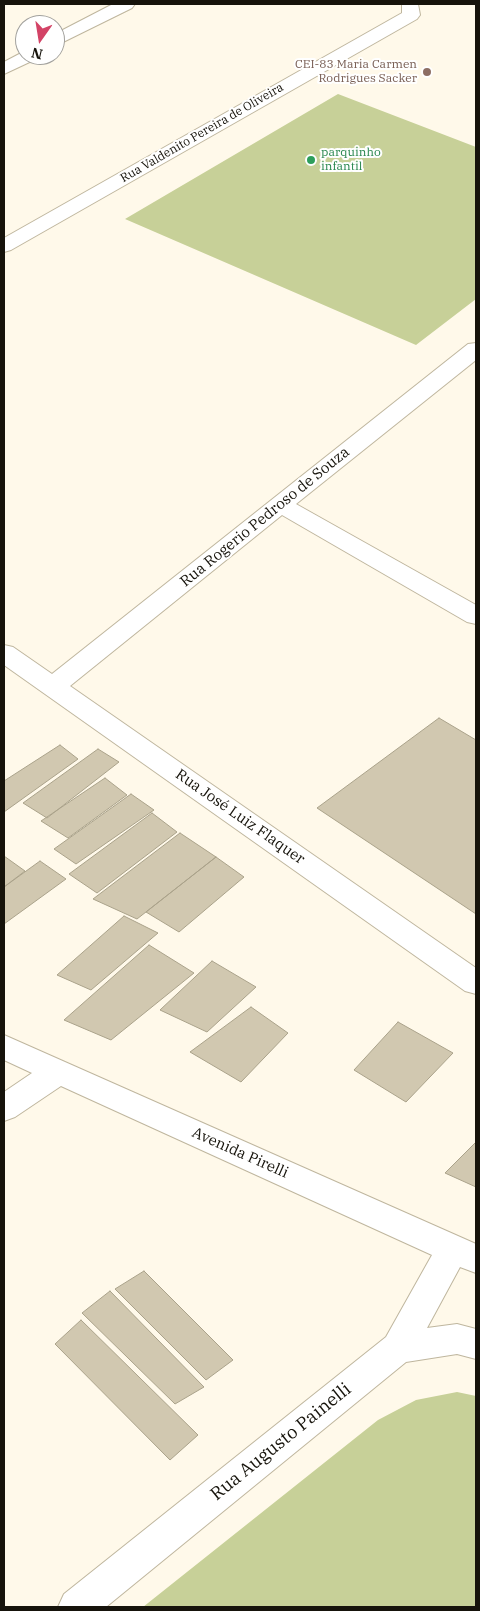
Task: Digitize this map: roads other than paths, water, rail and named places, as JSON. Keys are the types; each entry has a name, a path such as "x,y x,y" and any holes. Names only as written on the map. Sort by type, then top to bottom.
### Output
{"street":[{"path":"65,37 126,4"},
{"name":"Rua Valdenito Pereira de Oliveira","path":"4,246 411,15 410,4"},
{"name":"Rua Rogerio Pedroso de Souza","path":"53,686 476,349"},
{"path":"281,504 476,616"},
{"name":"Rua José Luiz Flaquer","path":"4,653 476,983"},
{"name":"Avenida Pirelli","path":"4,1047 465,1254"},
{"path":"4,1108 58,1072"},
{"name":"Rua Augusto Painelli","path":"77,1607 398,1348 465,1254"},
{"path":"398,1348 458,1339 476,1344"}],"place":[{"name":"CEI-83 Maria Carmen Rodrigues Sacker","path":"427,72"},
{"name":"parquinho infantil","path":"311,160"}]}
